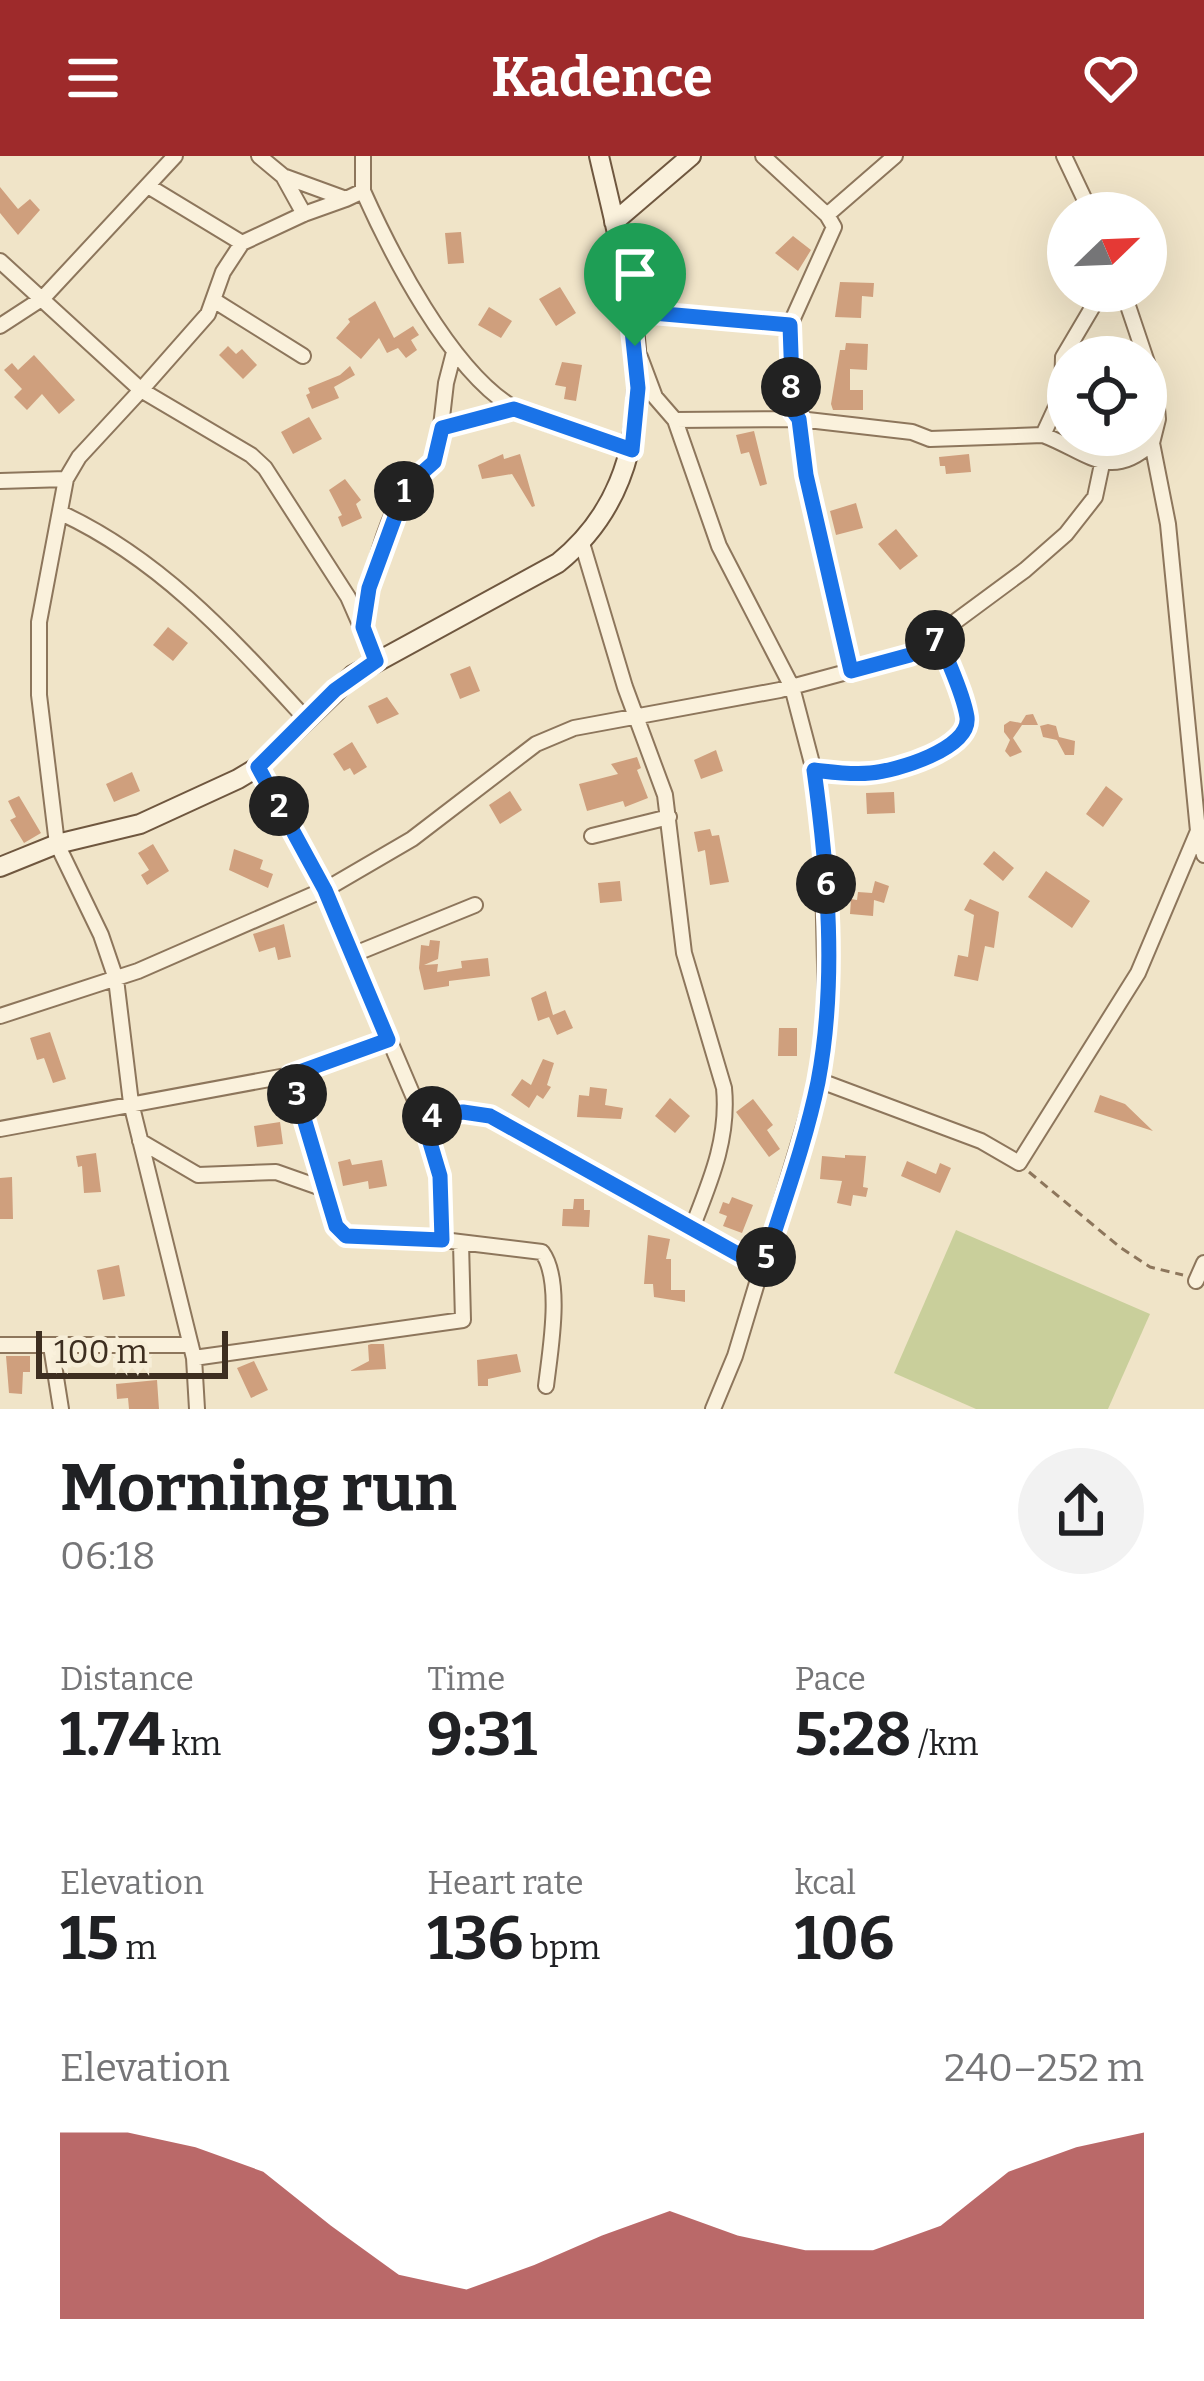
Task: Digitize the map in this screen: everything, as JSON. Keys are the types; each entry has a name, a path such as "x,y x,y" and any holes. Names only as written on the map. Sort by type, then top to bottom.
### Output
{"street":[{"path":"0,326 43,298 175,156"},
{"path":"259,156 283,176 346,199"},
{"path":"0,867 57,844 140,824 216,791 258,767 335,690 376,661 530,579 581,543 614,496 632,450 638,388 630,311 599,156"},
{"path":"614,222 692,156"},
{"path":"763,156 834,227 790,325 793,411 799,419 806,475 851,671"},
{"path":"827,215 895,156"},
{"path":"1064,156 1080,192"},
{"path":"363,157 363,191 378,225 454,352 514,409 632,450"},
{"path":"283,176 304,214"},
{"path":"148,186 242,243"},
{"path":"197,1409 193,1351 131,1103 116,980 101,935 57,844 38,659 39,622 66,479 79,458 188,340 215,301 223,272 242,243 363,191"},
{"path":"0,261 142,390 265,468 332,570 376,661"},
{"path":"215,301 303,356"},
{"path":"630,311 790,325"},
{"path":"1043,435 1062,394 1063,357 1090,312"},
{"path":"635,346 655,397 675,420 719,546 792,687 814,770 826,900 826,1009 818,1080 763,1268 713,1409"},
{"path":"363,627 369,588 406,487 434,462 454,352"},
{"path":"442,428 514,409"},
{"path":"675,420 799,419 912,432 930,439 1043,435 1102,464 1125,462 1134,456"},
{"path":"1155,456 1168,524 1204,855"},
{"path":"0,1016 116,980 325,890 412,839 547,738 792,687 910,655 1066,534 1095,497 1102,464"},
{"path":"0,481 66,479"},
{"path":"61,513 100,531 182,589 306,719"},
{"path":"581,543 669,817 684,953 720,1070 726,1108 718,1159 692,1228"},
{"path":"814,770 853,774 897,769 962,737 968,720 939,637"},
{"path":"258,767 325,890 423,1119 440,1176 442,1240"},
{"path":"592,836 669,817"},
{"path":"818,1080 981,1141 1018,1162 1138,973 1198,831"},
{"path":"352,955 475,905"},
{"path":"0,1129 291,1075 388,1040"},
{"path":"291,1075 336,1226 346,1236 536,1249 548,1260 553,1317 546,1386"},
{"path":"423,1119 463,1112 490,1116 763,1268"},
{"path":"140,1141 198,1174 276,1172 326,1190"},
{"path":"0,1345 193,1351 463,1321 461,1243"},
{"path":"1196,1281 1204,1263"},
{"path":"51,1346 61,1409"}],"path":[{"path":"1018,1162 1121,1248 1150,1267 1196,1281"}],"green space":[{"path":"956,1230 1150,1314 1108,1409 976,1409 894,1373"}],"building":[{"path":"0,187 18,209 30,199 40,210 18,235 0,213"},
{"path":"461,232 464,263 448,264 445,233"},
{"path":"793,236 811,250 798,271 775,253"},
{"path":"840,282 874,283 873,297 862,296 861,318 835,317"},
{"path":"560,287 576,313 556,326 539,299"},
{"path":"375,301 394,338 413,326 419,335 411,340 417,350 406,358 398,348 387,353 379,338 361,359 336,338 348,319"},
{"path":"489,307 512,321 501,338 478,325"},
{"path":"846,343 868,344 867,370 850,369 850,390 863,390 863,410 833,410 831,404 840,350 845,350"},
{"path":"228,346 236,354 242,349 257,365 243,379 219,355"},
{"path":"34,355 75,400 59,414 42,394 27,410 14,397 22,389 4,370 12,363 18,370"},
{"path":"562,362 582,365 576,401 564,399 566,387 555,385"},
{"path":"350,366 355,375 334,387 339,398 312,409 308,388"},
{"path":"309,417 322,439 293,454 281,432"},
{"path":"754,431 767,484 760,486 749,452 741,454 736,435"},
{"path":"503,454 504,459 520,454 535,506 512,474 482,479 478,465"},
{"path":"969,454 971,472 946,474 945,466 940,466 939,457"},
{"path":"345,479 361,500 356,504 362,518 342,527 338,517 342,515 329,490"},
{"path":"856,503 863,528 836,535 830,511"},
{"path":"896,529 918,556 900,570 878,544"},
{"path":"168,627 188,643 173,661 153,645"},
{"path":"470,666 480,691 460,699 450,674"},
{"path":"387,697 399,714 377,724 368,706"},
{"path":"1033,714 1038,725 1022,725 1013,738 1022,752 1010,757 1005,751 1010,740 1004,725 1021,723"},
{"path":"1040,726 1056,726 1059,737 1075,741 1074,755 1065,755 1057,740 1043,737"},
{"path":"352,742 367,767 354,775 350,768 344,771 333,754"},
{"path":"716,750 723,771 701,779 694,760"},
{"path":"637,757 648,798 625,807 623,801 587,811 579,784 618,774 611,764"},
{"path":"132,772 140,791 114,802 106,784"},
{"path":"1106,786 1123,799 1103,827 1086,814"},
{"path":"510,791 522,810 500,824 489,805"},
{"path":"894,792 895,813 867,814 866,793"},
{"path":"19,796 41,833 24,843 10,820 16,817 8,801"},
{"path":"710,829 712,836 719,835 729,882 710,885 705,850 698,852 694,832"},
{"path":"153,844 169,871 147,885 141,875 149,870 138,853"},
{"path":"234,849 263,860 260,869 273,874 268,888 229,870"},
{"path":"994,851 1014,868 1003,881 983,864"},
{"path":"1046,871 1090,901 1072,928 1028,897"},
{"path":"620,881 622,901 600,903 598,883"},
{"path":"875,881 889,886 884,903 874,900 873,916 850,914 851,899 857,900 858,892 872,893"},
{"path":"970,899 999,912 994,948 985,946 978,981 954,976 958,955 968,957 974,915 964,910"},
{"path":"284,924 291,957 278,960 275,947 259,952 253,934"},
{"path":"430,940 440,941 438,959 424,965 438,964 437,972 462,968 461,961 488,958 490,976 449,981 449,986 424,990 421,945 429,946"},
{"path":"546,991 553,1015 565,1010 573,1028 557,1035 549,1017 538,1021 531,998"},
{"path":"779,1028 797,1028 797,1056 778,1056"},
{"path":"50,1032 66,1079 53,1083 44,1058 37,1060 30,1038"},
{"path":"543,1059 554,1063 547,1085 551,1087 543,1099 537,1095 529,1108 511,1095 522,1079 531,1085"},
{"path":"590,1087 607,1089 605,1105 623,1108 621,1119 577,1117 579,1095 589,1096"},
{"path":"1100,1095 1125,1104 1153,1131 1094,1112"},
{"path":"670,1098 690,1116 675,1133 655,1116"},
{"path":"753,1099 773,1125 767,1130 780,1149 769,1157 736,1112"},
{"path":"280,1122 283,1144 257,1147 254,1126"},
{"path":"96,1153 101,1192 84,1193 82,1166 78,1167 76,1156"},
{"path":"822,1156 866,1156 866,1197 853,1195 851,1206 837,1203 842,1181 820,1179"},
{"path":"350,1159 352,1165 382,1160 387,1186 369,1189 368,1181 343,1186 338,1162"},
{"path":"907,1161 936,1174 940,1163 951,1168 940,1193 901,1176"},
{"path":"12,1177 13,1219 0,1219 0,1178"},
{"path":"732,1197 753,1205 742,1233 723,1226 727,1216 719,1213 723,1202 729,1204"},
{"path":"574,1199 584,1199 584,1210 590,1210 589,1227 562,1226 563,1209 573,1209"},
{"path":"648,1235 670,1239 666,1259 671,1259 671,1290 685,1290 685,1302 654,1297 653,1284 644,1284"},
{"path":"119,1265 125,1296 103,1300 97,1270"},
{"path":"384,1344 386,1369 350,1371 369,1361 368,1345"},
{"path":"517,1354 521,1372 478,1386 477,1360"},
{"path":"6,1356 30,1356 22,1394 9,1393"},
{"path":"254,1361 268,1390 251,1398 237,1368"},
{"path":"157,1380 159,1409 129,1409 128,1398 117,1399 116,1384"}],"route":[{"path":"630,311 790,325 793,411 799,419 806,475 851,671 910,655 939,637 968,720 962,737 950,746 897,769 853,774 814,770 826,900 826,1009 818,1080 763,1268 490,1116 463,1112 423,1119 440,1176 442,1240 346,1236 336,1226 291,1075 388,1040 325,890 258,767 335,690 376,661 363,627 369,588 406,487 434,462 442,428 514,409 632,450 638,388 635,346 630,311"}]}
